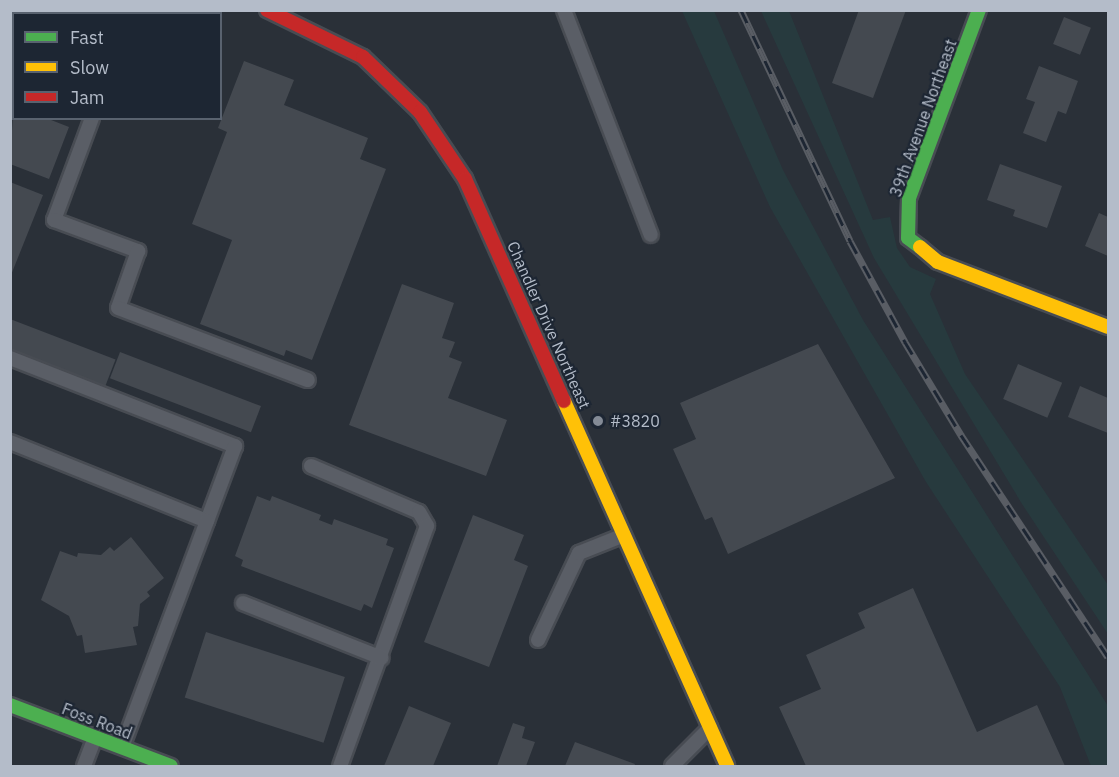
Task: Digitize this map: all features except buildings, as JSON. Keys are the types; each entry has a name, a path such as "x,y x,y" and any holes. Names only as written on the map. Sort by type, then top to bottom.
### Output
{"street":[{"name":"Chandler Drive Northeast","path":"267,10 363,57 420,112 445,145 480,209 727,766"},
{"name":"39th Avenue Northeast","path":"979,10 909,198 908,238 938,262 1108,327"},
{"name":"Foss Road","path":"10,705 171,766"}],"lane":[{"path":"564,10 651,236"},
{"path":"91,120 54,220 138,251 118,308 308,380"},
{"path":"10,358 235,446 122,748"},
{"path":"10,442 207,520"},
{"path":"311,466 419,512 427,526 382,658 340,766"},
{"path":"538,640 579,553 624,535"},
{"path":"243,603 382,658"},
{"path":"672,766 710,728"},
{"path":"84,766 95,738"}],"green space":[{"path":"682,11 714,11 783,170 863,320 1108,706 1108,766 1091,766 1060,687 926,482 770,207"},
{"path":"761,11 789,11 873,220 890,217 897,248 910,267 936,279 930,294 965,374 1108,585 1108,634 1022,504 874,258"}],"railway":[{"path":"741,10 850,241 905,342 961,435 1108,657"}],"traffic: fast":[{"path":"920,247 908,238 909,198 979,10"},
{"path":"10,705 171,766"}],"traffic: slow":[{"path":"920,247 938,262 1108,327"},
{"path":"564,401 727,766"}],"traffic: jam":[{"path":"267,10 363,57 420,112 465,179 564,401"}],"place":[{"name":"#3820","path":"598,421"}]}
